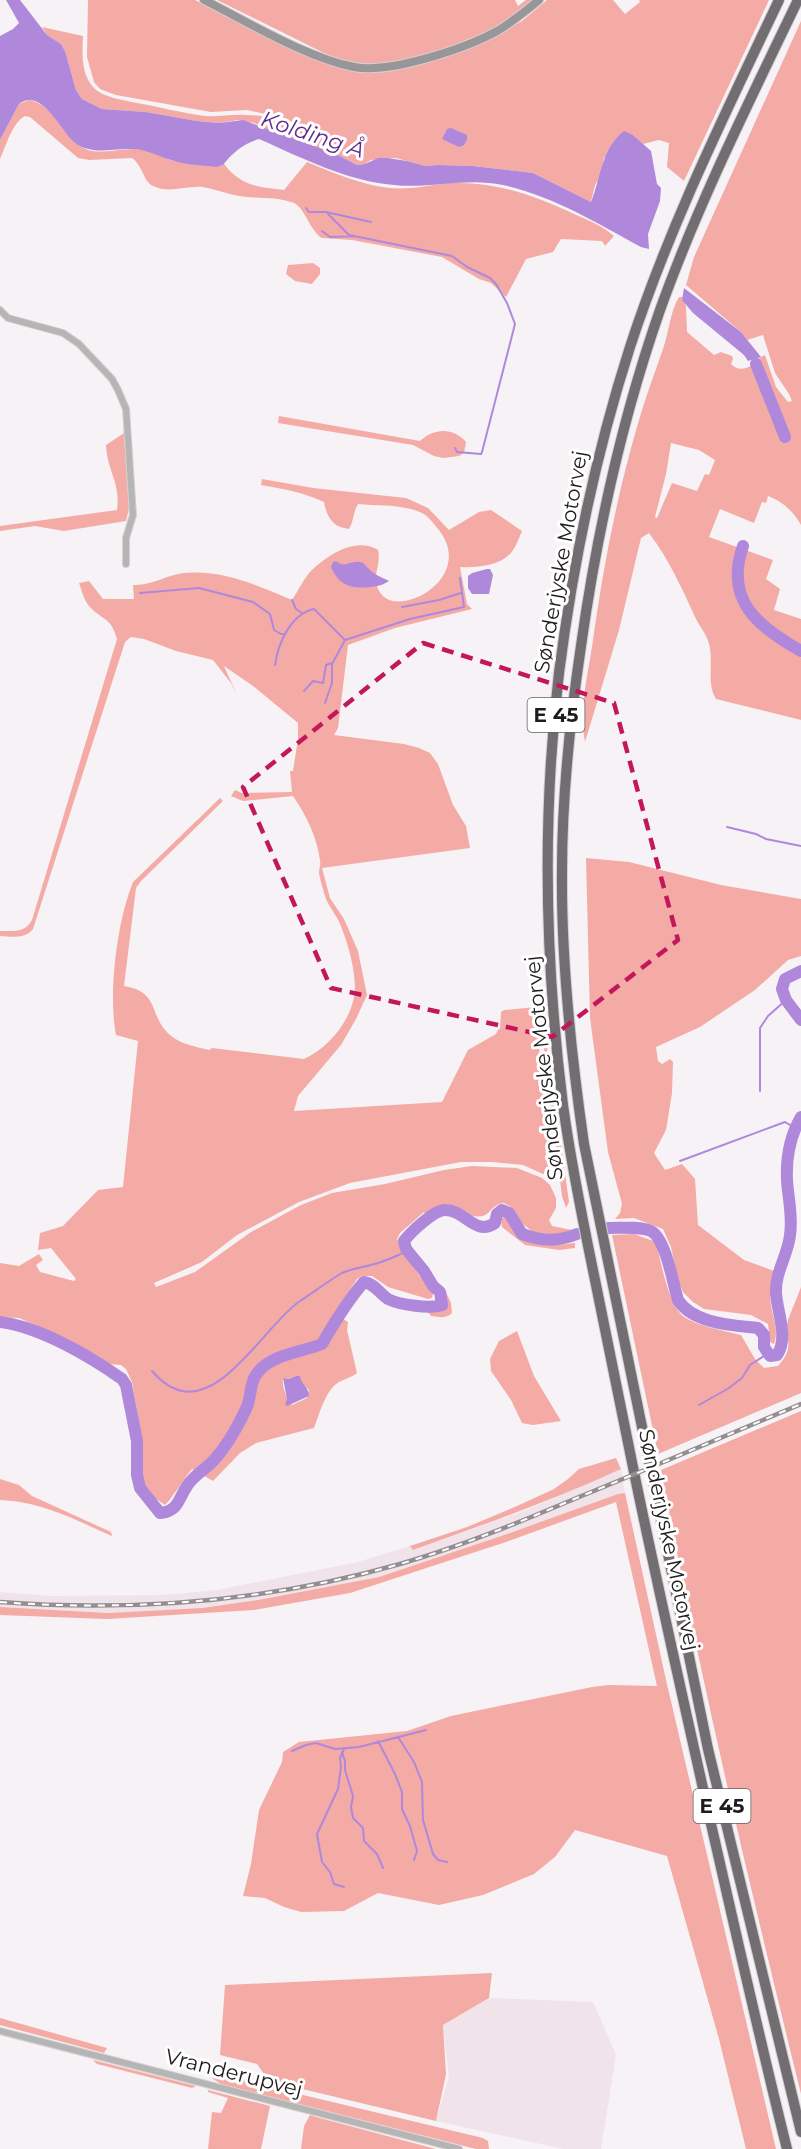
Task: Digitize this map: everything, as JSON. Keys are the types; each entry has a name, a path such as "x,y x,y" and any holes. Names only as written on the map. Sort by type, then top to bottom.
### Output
{"highway":[{"name":"Sønderjyske Motorvej","path":"779,0 714,136 682,210 631,346 607,428 586,511 559,675 548,828 548,909 553,1005 564,1107 577,1189 668,1631 787,2149"},
{"name":"Sønderjyske Motorvej","path":"798,0 720,163 690,233 660,311 613,470 596,550 574,695 563,822 562,873 564,951 573,1069 591,1177 708,1749 801,2132"}],"main road":[{"path":"204,0 308,52 340,64 371,68 399,64 478,40 517,18 539,0"}],"street":[{"path":"0,310 8,318 63,333 79,344 112,379 118,390 126,409 133,515 126,537 126,564"},
{"name":"Vranderupvej","path":"0,2031 459,2149"}],"highlighted area":[{"path":"423,643 614,703 678,940 552,1037 331,988 243,787"}],"shaded area":[{"path":"6,0 20,0 47,35 61,44 76,90 82,99 102,109 146,112 220,123 243,120 338,155 357,165 378,158 387,158 425,166 473,166 533,173 591,202 606,155 616,138 624,131 633,135 651,151 657,184 661,188 660,201 648,234 649,249 557,203 521,190 476,182 421,186 376,183 325,168 259,139 243,146 223,165 216,167 182,163 137,149 91,150 72,140 44,107 28,100 19,104 0,140 0,36 19,23"},
{"path":"88,0 195,0 317,59 347,69 365,72 392,71 487,40 522,21 547,0 613,0 625,14 640,2 639,0 769,0 684,181 667,167 669,143 659,140 643,144 633,135 604,158 591,202 533,173 473,166 425,166 396,158 371,160 357,165 338,155 285,137 254,123 238,120 220,123 197,121 146,112 102,109 82,99 76,90 65,51 61,44 47,35 42,27 83,36 83,56 87,77 94,88 109,96 205,116 262,116 285,123 306,134 309,131 284,118 247,110 211,112 116,95 100,89 94,82 87,57"},
{"path":"217,0 515,0 518,6 526,0 534,0 505,22 458,43 419,56 369,64 328,55"},
{"path":"801,21 801,525 787,508 768,496 766,503 762,502 754,523 720,509 709,537 773,560 766,579 780,589 774,610 801,619 801,720 716,699 711,686 708,641 669,564 649,533 641,538 619,630 585,742 584,695 610,536 629,454 679,297 682,297 686,306 687,332 714,355 721,352 732,356 731,364 734,367 744,368 758,363 757,359 765,355 776,387 788,402 792,401 775,373 763,335 747,340 741,332 686,285 694,257","holes":["671,443 699,450 715,460 709,475 705,474 697,491 672,483 657,518 655,517"]},
{"path":"29,100 39,103 72,139 88,150 102,152 137,149 182,163 221,166 224,164 244,181 258,186 284,190 307,162 358,181 390,188 455,183 486,185 516,191 546,201 595,223 614,236 605,246 602,241 561,239 553,252 526,259 506,297 491,283 479,279 442,257 352,240 322,238 294,203 274,198 239,196 203,187 159,188 150,184 132,158 89,160 78,158 30,117 25,116 16,124 0,159 0,140 19,104"},
{"path":"451,128 467,135 464,145 459,147 442,139 447,129"},
{"path":"313,263 320,268 320,274 312,284 295,281 286,274 288,265"},
{"path":"684,288 741,332 761,357 748,361 744,355 693,313 682,300"},
{"path":"279,416 420,441 431,434 443,431 455,434 466,442 464,453 443,458 413,445 278,423"},
{"path":"124,433 129,509 126,521 64,531 35,526 0,531 0,526 117,510 116,484 106,445"},
{"path":"262,479 313,488 406,498 428,508 449,530 479,512 491,510 522,531 513,551 500,561 480,566 460,567 467,604 472,609 395,628 348,645 338,728 334,735 404,744 430,753 438,764 453,805 466,826 470,848 322,868 330,898 344,919 358,951 367,995 341,1045 298,1096 294,1111 442,1102 468,1050 496,1034 499,1028 500,1030 501,1012 536,1007 544,1113 553,1171 543,1174 523,1165 461,1162 350,1183 299,1202 237,1235 202,1262 154,1283 156,1287 195,1272 251,1232 301,1205 332,1193 472,1166 517,1168 542,1178 550,1185 556,1198 556,1208 549,1220 552,1226 572,1230 557,1235 533,1232 519,1221 511,1207 504,1203 497,1205 484,1216 478,1217 447,1204 447,1207 433,1209 426,1214 424,1212 400,1233 397,1239 403,1253 433,1294 432,1298 428,1299 388,1287 372,1276 362,1276 357,1279 334,1313 348,1322 347,1330 357,1373 332,1388 314,1428 256,1443 240,1453 213,1481 192,1469 165,1505 149,1494 143,1484 141,1476 142,1438 132,1382 126,1369 121,1365 108,1364 68,1339 19,1318 0,1317 0,1263 19,1266 39,1254 43,1260 36,1265 40,1272 74,1281 76,1279 51,1248 38,1250 40,1233 63,1226 98,1190 123,1187 138,1041 116,1035 113,999 115,958 122,917 133,882 220,798 223,801 136,888 124,986 136,989 149,999 163,1028 170,1035 189,1045 209,1050 212,1048 304,1059 336,1034 347,1016 355,989 352,960 340,924 325,896 319,873 319,851 306,819 293,796 243,801 231,796 235,790 242,793 292,792 290,771 293,771 298,723 253,686 224,666 237,695 231,683 213,660 131,637 125,642 33,929 18,937 0,936 0,931 22,929 32,920 117,639 112,626 87,604 79,583 89,581 103,599 134,599 133,585 147,584 183,573 212,573 239,579 292,600 307,575 317,566 332,554 360,545 378,550 376,582 381,594 391,600 403,601 418,597 431,589 442,577 448,563 448,547 438,529 422,513 399,507 358,504 349,529 343,528 331,520 324,502 300,493 261,485","holes":["299,1376 301,1383 309,1390 307,1398 292,1405 285,1392 283,1378"]},
{"path":"336,561 342,564 361,562 389,581 371,587 352,587 342,582 334,573 331,567"},
{"path":"490,569 493,575 489,594 472,594 468,588 468,576"},
{"path":"586,858 629,862 721,885 801,899 801,956 788,960 755,990 700,1027 656,1047 658,1061 662,1064 670,1059 673,1062 672,1093 666,1130 654,1153 665,1170 682,1164 695,1179 698,1225 744,1260 774,1271 770,1297 776,1329 774,1344 770,1342 768,1324 751,1315 704,1309 683,1292 671,1247 663,1229 634,1218 615,1219 620,1213 622,1204 608,1152 590,1018"},
{"path":"545,1032 569,1202 566,1208 562,1196 542,1033"},
{"path":"504,1217 516,1232 530,1242 537,1244 575,1243 575,1248 559,1250 525,1245 502,1227 501,1219"},
{"path":"634,1234 656,1242 669,1292 683,1316 703,1325 741,1335 755,1359 764,1368 778,1366 787,1353 788,1320 801,1287 801,1393 658,1454 612,1235"},
{"path":"445,1290 451,1303 452,1313 445,1317 431,1316 427,1311 445,1307"},
{"path":"517,1331 534,1376 561,1421 533,1425 522,1423 511,1400 491,1371 490,1359 499,1341"},
{"path":"300,1376 309,1396 287,1406 283,1378 289,1379"},
{"path":"801,1411 801,2094 709,1705 661,1470"},
{"path":"616,1458 621,1469 518,1512 413,1550 410,1546 467,1527 517,1506 554,1489 579,1469"},
{"path":"621,1469 625,1493 379,1577 202,1608 108,1613 0,1607 0,1592 50,1596 164,1595 217,1590 358,1562 410,1546 413,1550 521,1512"},
{"path":"0,1479 19,1485 32,1496 111,1532 112,1536 44,1508 16,1501 0,1500"},
{"path":"625,1493 666,1680 776,2149 746,2149 719,2039 667,1856 575,1830 555,1857 534,1874 483,1895 439,1905 378,1893 344,1911 301,1912 265,1898 243,1896 251,1864 259,1810 282,1762 283,1752 299,1742 407,1731 451,1716 592,1687 657,1686 616,1502 503,1543 350,1593 254,1610 107,1619 0,1615 0,1607 108,1613 202,1608 379,1577"},
{"path":"492,1973 489,1998 443,2025 446,2074 436,2121 269,2081 257,2064 220,2055 225,1985"},
{"path":"489,1998 593,2002 616,2055 601,2149 563,2149 436,2121 449,2077 443,2025"},
{"path":"0,2018 107,2048 104,2053 0,2025"},
{"path":"93,2060 196,2086 192,2088 97,2064"},
{"path":"211,2073 483,2138 488,2141 489,2149 476,2149 221,2084 213,2079"},
{"path":"208,2090 270,2106 261,2149 208,2149 212,2112 221,2113 228,2098 208,2092"},
{"path":"310,2115 436,2149 301,2149 304,2126"}],"waterway":[{"path":"306,208 309,212 326,212 371,222"},
{"path":"328,214 349,235 452,256 467,267 490,278 507,303 515,324 482,452 481,454 457,452 455,448"},
{"path":"322,231 330,237 354,236"},
{"path":"756,364 785,437"},
{"name":"Kolding Å","path":"743,546 738,565 738,582 749,610 771,632 801,651"},
{"path":"325,703 332,683 332,664 345,640 410,619 464,607 460,578"},
{"path":"140,593 199,588 253,602 270,614 274,630 285,634"},
{"path":"402,607 461,593"},
{"path":"292,600 296,609 302,613"},
{"path":"275,665 279,648 292,623 314,609 345,640"},
{"path":"304,691 313,681 323,683 326,665 332,663"},
{"path":"727,827 756,834 766,839 801,846"},
{"name":"Kolding Å","path":"801,971 785,979 782,989 786,1000 801,1020"},
{"path":"760,1091 760,1028 768,1016 786,1000"},
{"name":"Kolding Å","path":"608,1228 636,1228 651,1231 665,1252 678,1300 685,1308 703,1319 758,1328 764,1335 764,1347 770,1356 777,1355 782,1333 776,1285 791,1228 787,1164 791,1139 801,1117"},
{"path":"680,1161 785,1122 795,1128"},
{"name":"Kolding Å","path":"0,1322 47,1336 95,1361 122,1379 126,1385 137,1441 137,1475 140,1488 160,1513 175,1507 190,1482 223,1449 246,1409 254,1379 259,1371 280,1357 322,1344 352,1296 364,1282 393,1301 407,1305 442,1305 440,1292 406,1249 404,1241 428,1218 439,1211 451,1211 482,1227 495,1223 497,1214 502,1210 509,1213 522,1234 543,1239 570,1237 577,1234"},
{"path":"152,1371 164,1382 178,1390 195,1391 212,1385 244,1359 287,1311 326,1283 346,1271 382,1262 408,1251"},
{"path":"699,1405 729,1388 742,1378 750,1365 767,1354"},
{"path":"292,1751 316,1743 335,1749 359,1747 426,1730"},
{"path":"398,1737 414,1762 422,1782 423,1820 433,1854 438,1860 447,1862"},
{"path":"378,1741 402,1792 402,1809 410,1826 417,1851 414,1860"},
{"path":"344,1749 340,1758 338,1789 317,1834 322,1862 330,1872 334,1884 344,1887"},
{"path":"342,1752 353,1796 351,1807 353,1818 363,1828 364,1841 377,1854 383,1868"}],"railway":[{"path":"0,1602 101,1605 202,1601 302,1587 351,1577 423,1557 491,1533 801,1404"}]}
